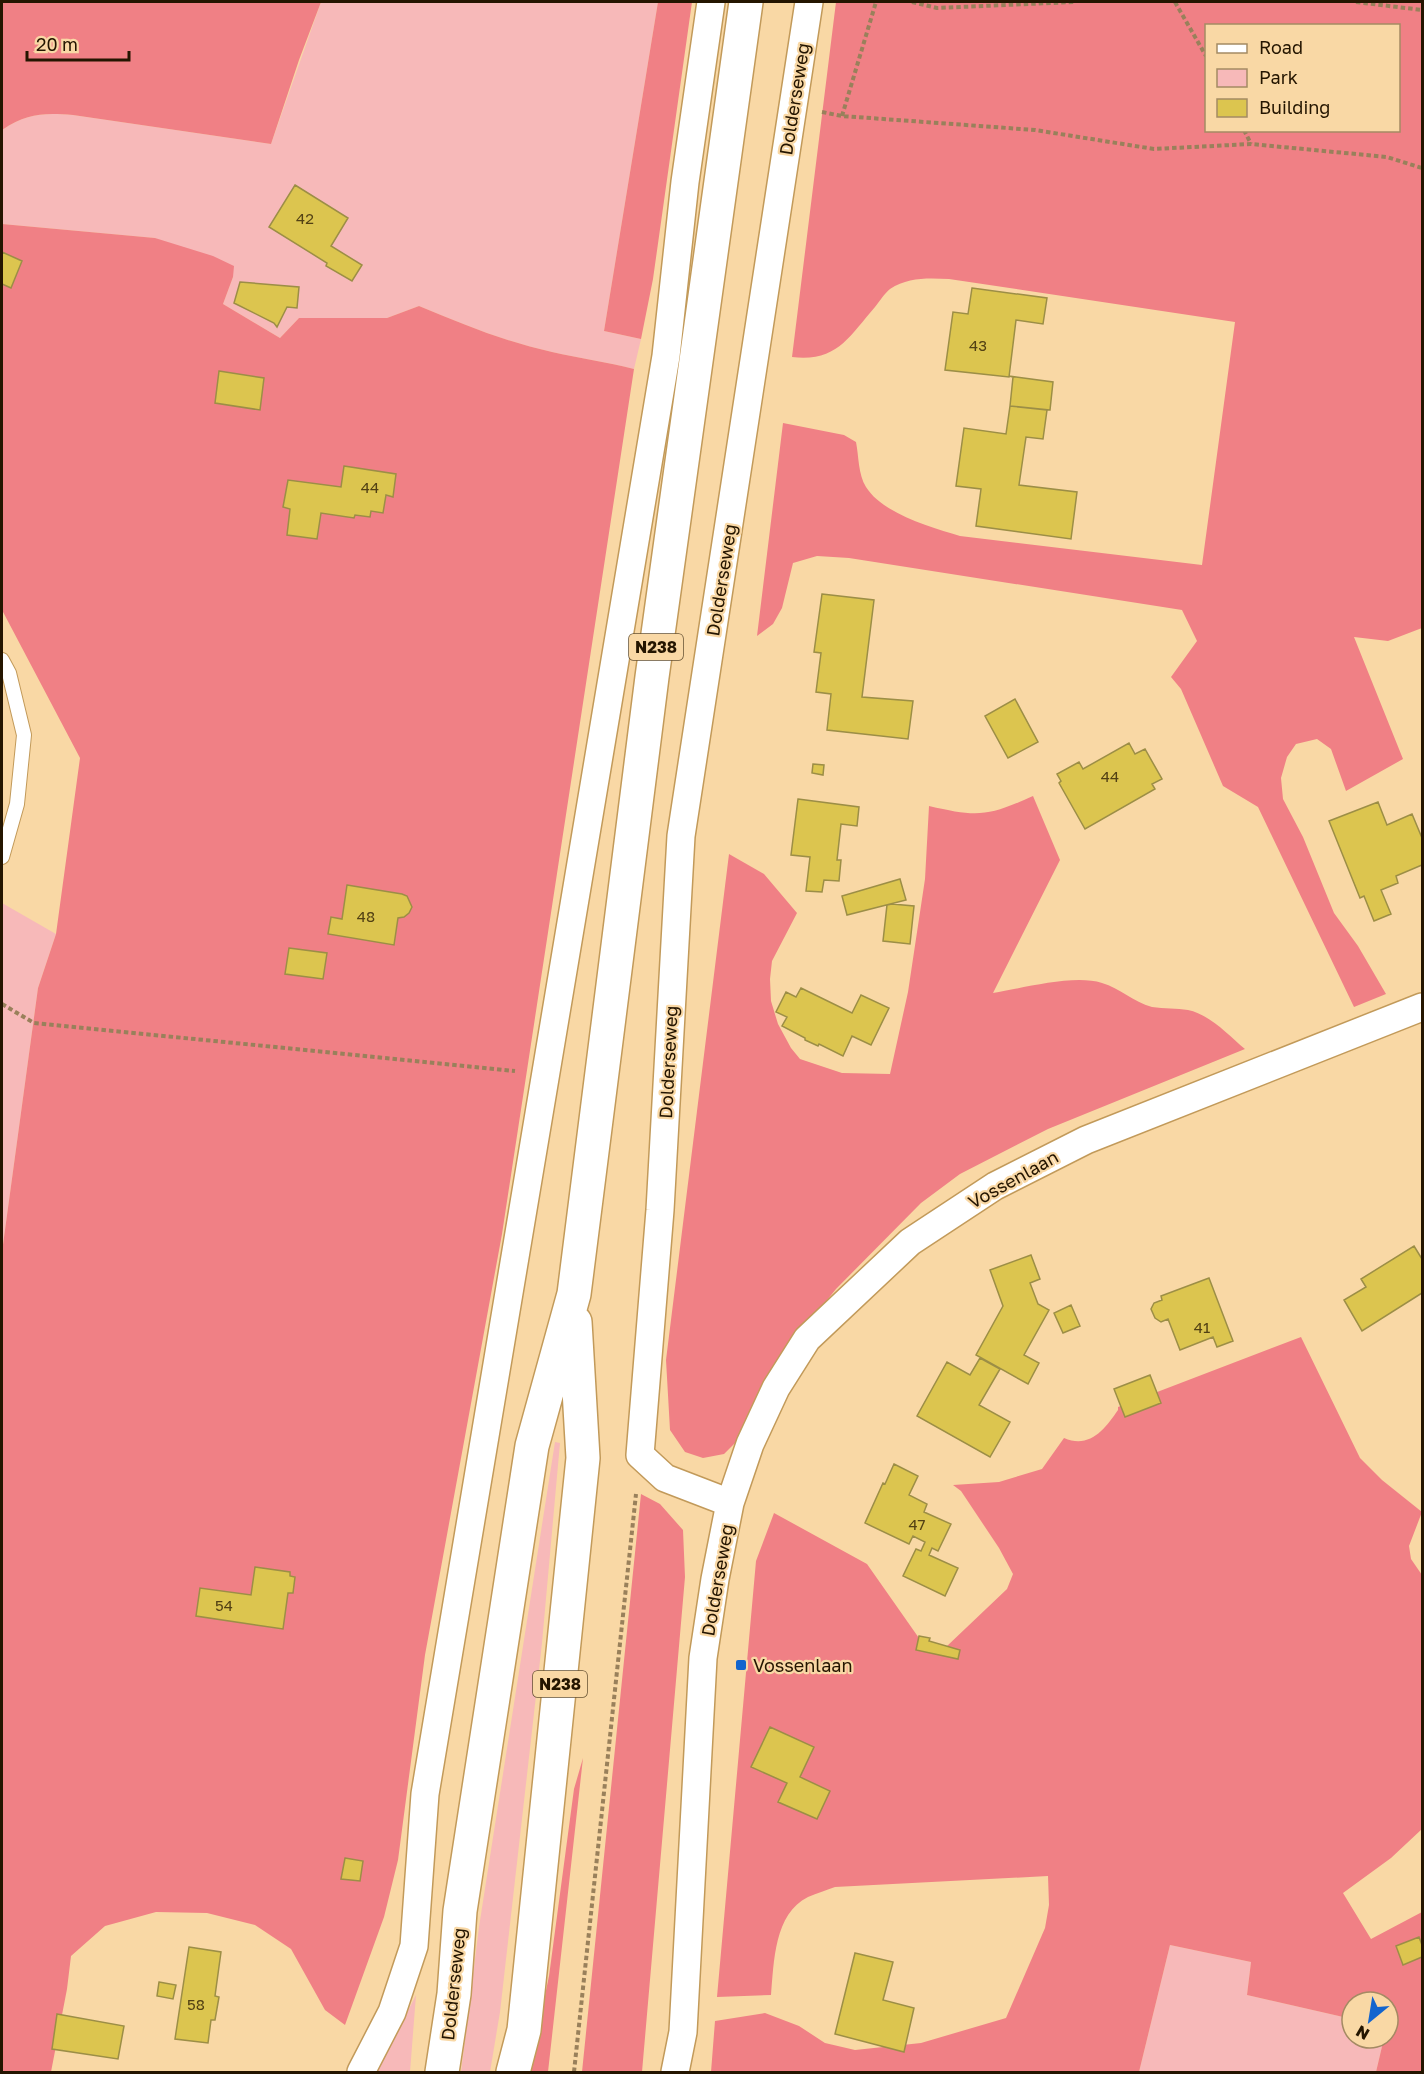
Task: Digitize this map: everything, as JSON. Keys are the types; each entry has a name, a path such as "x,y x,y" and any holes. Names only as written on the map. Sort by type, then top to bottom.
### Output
{"main road":[{"name":"Dolderseweg","path":"442,2073 454,1994 460,1911 532,1446 574,1294 652,677 746,2"},
{"name":"Dolderseweg","path":"513,2073 524,2030 583,1458 574,1294"}],"street":[{"path":"361,2073 392,2012 414,1946 425,1794 666,356 685,183 711,2"},
{"name":"Dolderseweg","path":"675,2073 683,2032 703,1658 730,1503 665,1478 640,1455 660,1210 681,836 809,2"},
{"name":"Vossenlaan","path":"730,1503 750,1444 776,1388 807,1339 909,1242 995,1186 1086,1140 1422,1007"}],"lane":[{"path":"2,660 9,673 24,735 17,804 2,857"}],"path":[{"path":"842,116 876,2"},
{"path":"912,2 937,8 1074,2"},
{"path":"1174,2 1205,54"},
{"path":"1356,2 1422,10"},
{"path":"793,106 842,116 1035,130 1154,149 1251,144 1387,157 1422,168"},
{"path":"1245,132 1251,144"},
{"path":"2,1004 34,1023 545,1074"},
{"path":"574,2073 640,1455"}],"green space":[{"path":"321,2 658,2 604,331 641,339 634,369 518,343 419,306 387,318 299,318 280,338 223,304 233,277 155,238 2,224 2,130 28,117 44,114 73,115 271,144"},
{"path":"2,903 56,934 38,988 2,1252"},
{"path":"555,1442 560,1443 542,1643 500,2012 490,2072 461,2072 479,1927"},
{"path":"1170,1945 1251,1962 1247,1995 1340,2016 1340,2050 1381,2050 1376,2072 1139,2072"},
{"path":"416,1995 410,2072 377,2072"}],"shaded area":[{"path":"2,2 321,2 271,144 62,114 28,117 2,130"},
{"path":"658,2 692,2 653,279 641,339 604,331"},
{"path":"836,2 1422,2 1422,628 1388,641 1354,637 1403,759 1346,791 1331,749 1317,739 1296,744 1287,757 1281,778 1283,799 1303,837 1334,913 1358,946 1386,994 1354,1007 1258,807 1223,786 1181,689 1171,677 1197,641 1182,610 849,558 817,556 793,563 782,608 773,624 757,636 783,423 844,435 856,442 861,477 874,496 896,512 935,528 960,536 1202,565 1235,322 949,279 918,279 904,282 890,289 840,346 820,356 792,357"},
{"path":"2,224 155,238 213,256 234,266 233,277 223,304 280,338 299,318 387,318 419,306 518,343 634,369 502,1234 425,1655 398,1860 384,1917 345,2025 325,2010 291,1949 255,1925 207,1913 156,1912 105,1926 71,1956 51,2072 2,2072 2,1252 38,988 56,934 80,758 2,610"},
{"path":"1033,796 1060,860 993,993 1063,981 1102,983 1152,1007 1184,1009 1204,1016 1245,1049 1048,1129 960,1174 921,1203 836,1289 799,1335 738,1440 724,1454 703,1458 685,1452 670,1430 666,1360 729,854 764,874 797,913 772,961 770,979 771,1001 778,1024 791,1048 800,1059 842,1073 890,1074 908,992 925,879 929,806 959,812 982,813 1004,808"},
{"path":"1301,1337 1360,1458 1382,1480 1422,1512 1409,1546 1411,1559 1422,1575 1422,1829 1391,1858 1343,1893 1371,1939 1422,1912 1422,2072 1376,2072 1381,2050 1400,2050 1400,1990 1340,1990 1340,2016 1247,1995 1251,1962 1170,1945 1139,2072 711,2072 715,2021 765,2013 799,2026 825,2043 855,2050 921,2043 1006,2018 1045,1928 1049,1905 1048,1876 835,1887 808,1897 788,1915 782,1927 775,1954 771,1995 717,1997 756,1561 774,1513 867,1564 921,1641 946,1647 1007,1589 1013,1574 999,1548 961,1491 953,1485 999,1482 1042,1469 1064,1438 1082,1441 1096,1435 1108,1424 1118,1407"},
{"path":"641,1494 660,1504 683,1530 685,1577 642,2072 582,2072"},
{"path":"583,1758 548,2072 529,2072 549,1976 574,1789"}],"building":[{"path":"295,185 348,218 331,246 362,265 352,281 269,227"},
{"path":"2,252 22,261 11,288 2,284"},
{"path":"240,282 299,287 297,308 287,307 277,327 274,323 234,303"},
{"path":"972,288 1047,298 1043,324 1016,320 1009,377 945,370 953,312 968,314"},
{"path":"219,371 264,378 260,410 215,403"},
{"path":"1009,376 1053,382 1050,410 1010,406 1013,377"},
{"path":"1010,406 1047,410 1043,439 1026,437 1019,485 1077,492 1071,539 976,526 981,489 956,486 964,428 1006,434"},
{"path":"344,466 396,474 393,497 386,495 383,513 371,511 370,517 355,515 354,518 321,513 317,539 287,535 290,509 283,507 288,480 341,487"},
{"path":"822,594 874,600 862,697 913,701 908,739 827,730 831,694 816,692 821,653 814,652"},
{"path":"1015,699 1038,742 1008,758 985,716"},
{"path":"1129,743 1135,754 1145,749 1162,779 1152,784 1155,789 1085,829 1059,783 1061,781 1057,774 1079,762 1083,769"},
{"path":"813,764 824,765 823,775 812,773"},
{"path":"798,799 859,807 857,826 841,824 837,860 841,860 839,881 824,880 822,892 806,891 810,857 791,855"},
{"path":"1378,802 1387,825 1412,814 1422,838 1422,865 1396,876 1398,883 1381,890 1391,914 1374,921 1364,896 1360,898 1329,821"},
{"path":"900,879 906,900 847,915 842,896"},
{"path":"347,885 407,896 412,907 404,917 398,918 394,945 328,934 331,917 342,919"},
{"path":"887,905 914,906 910,944 883,941"},
{"path":"289,948 327,953 323,979 285,974"},
{"path":"801,988 852,1013 861,995 889,1008 871,1045 852,1036 843,1056 805,1040 782,1026 787,1017 776,1012 786,992 796,997"},
{"path":"1414,1246 1422,1259 1422,1293 1362,1331 1344,1300 1366,1287 1361,1279"},
{"path":"1031,1255 1040,1279 1030,1283 1038,1304 1049,1310 1024,1355 1039,1363 1028,1384 976,1355 1003,1306 990,1270"},
{"path":"1209,1278 1233,1341 1217,1347 1213,1337 1180,1350 1168,1319 1161,1322 1155,1318 1151,1309 1154,1303 1162,1300 1161,1296"},
{"path":"1071,1305 1080,1326 1063,1333 1054,1313"},
{"path":"980,1358 1000,1369 979,1405 1010,1422 990,1457 917,1416 947,1362 970,1375"},
{"path":"1150,1375 1161,1403 1125,1417 1114,1389"},
{"path":"894,1464 918,1476 909,1495 927,1504 924,1512 951,1524 938,1551 932,1548 929,1555 958,1568 945,1596 903,1576 916,1549 921,1551 925,1542 913,1536 909,1544 865,1523"},
{"path":"255,1567 290,1572 290,1576 295,1577 293,1593 288,1593 283,1629 196,1616 200,1588 251,1595"},
{"path":"919,1636 960,1650 958,1659 916,1650"},
{"path":"770,1727 814,1747 800,1777 830,1791 817,1819 778,1802 787,1783 751,1767"},
{"path":"345,1858 363,1861 360,1881 341,1879"},
{"path":"1419,1937 1422,1957 1403,1965 1396,1946"},
{"path":"189,1947 221,1952 215,1996 219,1997 215,2020 211,2020 208,2043 175,2039"},
{"path":"855,1953 893,1962 883,2000 914,2008 904,2052 835,2034"},
{"path":"159,1982 176,1985 173,1999 157,1996"},
{"path":"57,2014 124,2026 118,2059 52,2049"}],"place":[{"name":"Vossenlaan","path":"741,1665"}]}
